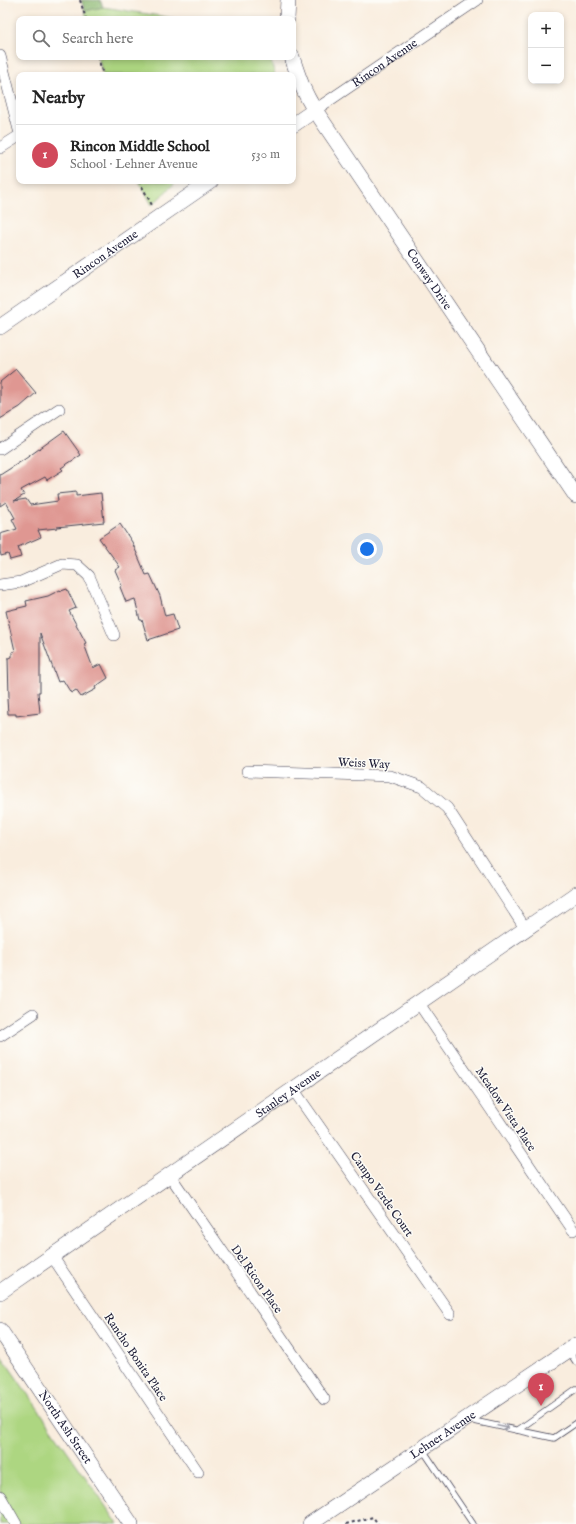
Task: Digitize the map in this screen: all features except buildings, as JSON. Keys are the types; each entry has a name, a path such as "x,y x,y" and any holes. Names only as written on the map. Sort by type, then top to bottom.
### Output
{"street":[{"path":"287,16 288,0"},
{"name":"Rincon Avenue","path":"296,123 476,0"},
{"path":"0,56 16,118"},
{"name":"Conway Drive","path":"293,60 307,99 314,110 576,496"},
{"path":"0,148 16,138"},
{"name":"Rincon Avenue","path":"0,327 207,184"},
{"path":"0,449 58,408"},
{"path":"0,585 20,582 62,564 77,564 89,576 114,635"},
{"name":"Weiss Way","path":"247,771 390,776 422,787 446,808 525,928"},
{"name":"Stanley Avenue","path":"0,1292 576,894"},
{"name":"Meadow Vista Place","path":"418,1002 573,1230"},
{"path":"0,1036 33,1014"},
{"name":"Campo Verde Court","path":"293,1089 450,1314"},
{"name":"Del Ricon Place","path":"169,1174 324,1399"},
{"name":"Rancho Bonita Place","path":"52,1256 198,1472"},
{"name":"North Ash Street","path":"0,1330 131,1524"},
{"name":"Lehner Avenue","path":"310,1524 465,1419 573,1352"},
{"path":"0,1496 16,1524"}],"lane":[{"path":"518,1430 576,1389"},
{"path":"465,1419 554,1438 576,1423"},
{"path":"421,1448 473,1524"}],"path":[{"path":"80,0 85,16"},
{"path":"99,60 102,72"},
{"path":"141,184 158,217"},
{"path":"346,1524 373,1517 378,1524"}],"green space":[{"path":"81,0 100,0 103,7 85,11"},
{"path":"103,7 160,16 86,16 85,11"},
{"path":"99,60 271,60 274,72 102,72"},
{"path":"141,184 174,184 152,205"},
{"path":"0,1354 118,1524 0,1524"}],"place":[{"name":"Rincon Middle School","path":"541,1406"}]}
